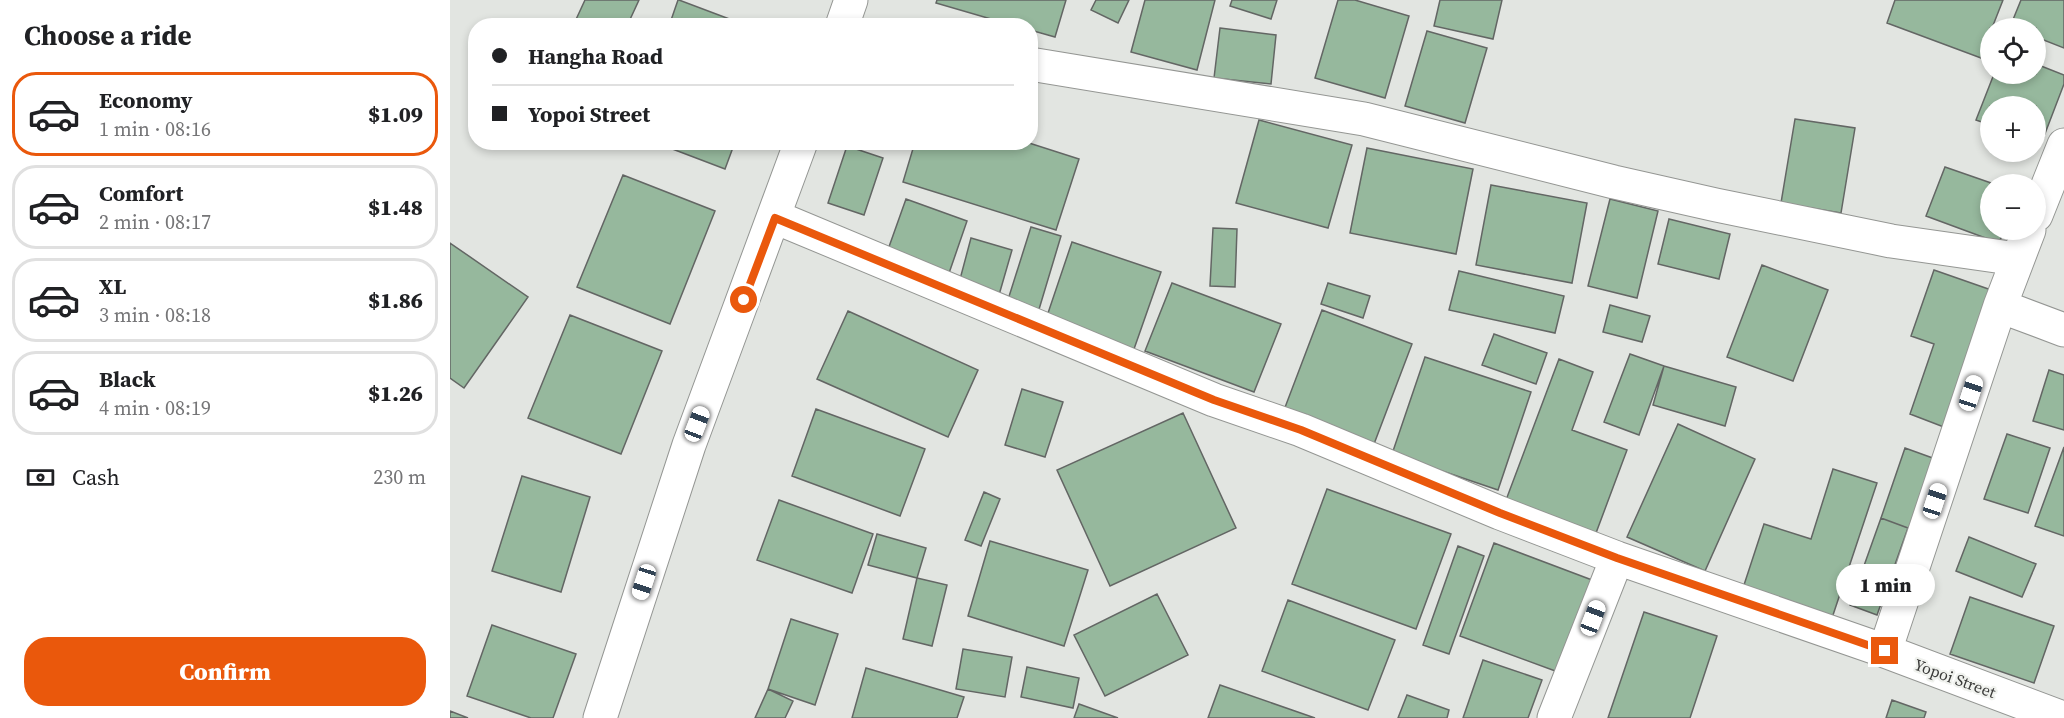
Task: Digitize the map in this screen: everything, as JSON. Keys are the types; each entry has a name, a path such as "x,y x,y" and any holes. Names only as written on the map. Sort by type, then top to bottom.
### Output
{"main road":[{"path":"845,18 851,0"},
{"path":"1038,65 1364,119 1614,182 1716,205 1891,241 2017,259"},
{"path":"2046,190 2064,145"},
{"path":"600,718 689,445 775,218 798,150"},
{"name":"Yopoi Street","path":"775,218 1214,400 1301,430 1500,513 1617,558 1885,651 2063,718"},
{"path":"1885,651 2000,306 2026,240"},
{"path":"2000,306 2064,330"},
{"path":"1554,718 1617,558"}],"building":[{"path":"585,0 639,0 631,18 577,18"},
{"path":"679,0 727,18 672,18"},
{"path":"937,0 1066,0 1055,37 1038,32 1038,18 988,18 936,3"},
{"path":"1096,0 1129,0 1118,23 1091,10"},
{"path":"1145,0 1215,0 1197,70 1131,52"},
{"path":"1232,0 1277,0 1271,19 1230,6"},
{"path":"1338,0 1355,0 1409,16 1385,98 1315,78"},
{"path":"1440,0 1502,0 1493,39 1434,26"},
{"path":"1895,0 2003,0 1996,18 1980,18 1980,58 1887,23"},
{"path":"2021,0 2064,0 2064,48 2046,41 2046,18 2014,18"},
{"path":"1220,28 1276,35 1271,84 1214,78"},
{"path":"1427,31 1487,48 1465,123 1405,106"},
{"path":"2046,68 2064,75 2064,84 2046,131 2046,96 1985,96 1990,84 2046,84"},
{"path":"1980,110 1980,121 1976,120"},
{"path":"1795,119 1855,128 1841,213 1781,203"},
{"path":"1259,120 1352,145 1328,228 1236,203"},
{"path":"1038,146 1079,159 1056,230 903,182 913,150 1038,150"},
{"path":"1367,148 1473,169 1456,254 1350,233"},
{"path":"675,150 732,150 725,169"},
{"path":"846,150 859,150 883,158 864,215 828,203"},
{"path":"1945,167 1980,179 1980,236 1926,216"},
{"path":"623,175 715,211 670,324 577,287"},
{"path":"1491,185 1587,203 1572,283 1476,265"},
{"path":"906,199 967,221 947,279 885,258"},
{"path":"1610,199 1658,211 1637,298 1588,286"},
{"path":"1669,219 1730,234 1719,279 1658,264"},
{"path":"1031,227 1061,236 1037,316 1006,306"},
{"path":"1213,228 1237,229 1235,287 1210,286"},
{"path":"971,238 1012,250 999,295 959,283"},
{"path":"1072,242 1161,272 1134,349 1046,319"},
{"path":"450,243 528,297 464,388 450,378"},
{"path":"1762,265 1828,290 1793,381 1727,357"},
{"path":"1934,270 1997,292 1949,429 1910,414 1934,344 1911,336"},
{"path":"1459,271 1564,296 1555,333 1449,310"},
{"path":"1172,283 1281,324 1254,392 1145,351"},
{"path":"1328,283 1370,296 1363,318 1321,304"},
{"path":"1610,305 1650,316 1642,342 1603,332"},
{"path":"1322,310 1412,344 1374,444 1284,410"},
{"path":"848,311 978,370 948,437 817,379"},
{"path":"570,315 662,351 621,454 528,418"},
{"path":"1494,334 1547,353 1536,384 1482,365"},
{"path":"1630,354 1664,366 1639,435 1604,422"},
{"path":"1425,357 1531,392 1498,490 1392,454"},
{"path":"1559,359 1593,372 1572,430 1627,450 1596,533 1506,500"},
{"path":"1664,366 1736,387 1725,426 1653,405"},
{"path":"2049,370 2064,375 2064,430 2033,421"},
{"path":"1022,389 1063,402 1045,457 1005,445"},
{"path":"816,409 925,449 900,516 792,476"},
{"path":"1183,413 1236,528 1110,586 1057,470"},
{"path":"1678,424 1755,459 1705,571 1627,537"},
{"path":"2007,434 2050,448 2028,513 1984,499"},
{"path":"2064,447 2064,536 2035,526"},
{"path":"1905,448 1941,461 1916,531 1881,518"},
{"path":"1833,469 1877,483 1831,621 1742,591 1764,524 1811,539"},
{"path":"522,476 590,497 561,592 492,571"},
{"path":"1327,489 1451,534 1416,629 1292,584"},
{"path":"984,492 1000,499 981,546 965,540"},
{"path":"779,500 873,534 852,593 757,560"},
{"path":"1881,518 1908,528 1877,615 1850,605"},
{"path":"877,534 926,548 917,578 868,565"},
{"path":"1969,537 2036,564 2022,597 1956,571"},
{"path":"990,541 1088,570 1064,646 968,616"},
{"path":"1494,543 1592,580 1558,672 1460,636"},
{"path":"1458,546 1484,556 1449,654 1423,645"},
{"path":"917,578 947,585 932,646 903,639"},
{"path":"1157,594 1188,655 1105,696 1074,635"},
{"path":"1970,597 2054,626 2034,683 1950,654"},
{"path":"1288,600 1395,640 1368,710 1262,671"},
{"path":"1644,612 1717,636 1690,718 1608,718"},
{"path":"791,619 838,634 815,705 768,689"},
{"path":"492,625 576,654 553,718 531,718 467,696"},
{"path":"963,649 1012,657 1005,697 956,689"},
{"path":"1483,660 1542,680 1528,718 1463,718"},
{"path":"1027,667 1079,678 1073,708 1021,697"},
{"path":"866,668 964,697 957,718 852,718"},
{"path":"1220,685 1315,718 1208,718"},
{"path":"768,689 793,701 785,718 755,718"},
{"path":"1407,695 1449,710 1447,718 1398,718"},
{"path":"1892,700 1926,712 1924,718 1886,718"},
{"path":"1079,704 1118,718 1074,718"},
{"path":"450,711 468,718 450,718"}],"route":[{"path":"744,300 775,218 1214,400 1301,430 1500,513 1617,558 1885,651"}]}
